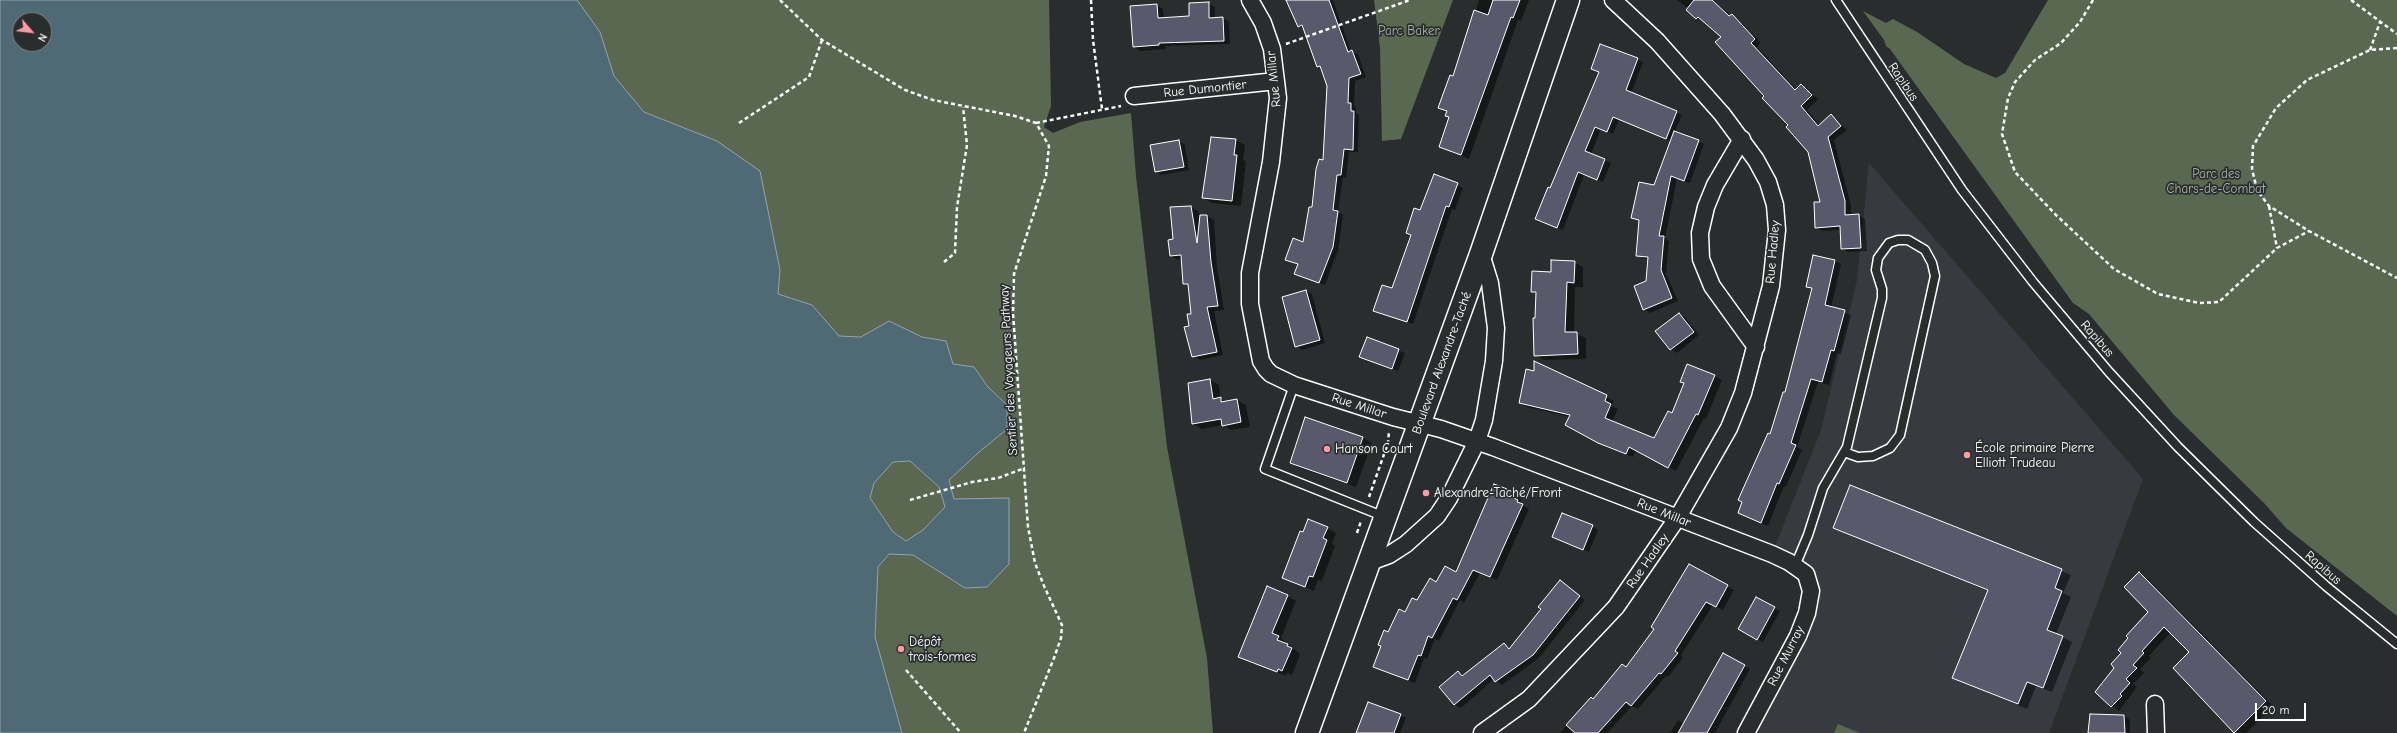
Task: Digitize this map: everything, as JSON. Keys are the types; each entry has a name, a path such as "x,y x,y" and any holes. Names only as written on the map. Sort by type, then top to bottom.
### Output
{"main road":[{"name":"Boulevard Alexandre-Taché","path":"1307,733 1482,254 1568,0"}],"street":[{"name":"Rue Millar","path":"1250,0 1263,23 1272,49 1276,81 1277,115 1250,272 1250,304 1261,361 1271,374 1294,385 1477,441 1772,554 1800,570"},
{"name":"Rue Hadley","path":"1482,733 1529,699 1616,607 1678,517 1729,428 1743,393 1756,347 1770,286 1777,230 1775,204 1768,182 1742,139 1657,41 1613,0"},
{"name":"Rue Dumontier","path":"1134,96 1276,81"},
{"path":"1742,139 1715,186 1706,207 1700,233 1700,259 1712,286 1756,347"},
{"name":"Boulevard Alexandre-Taché","path":"1370,562 1389,556 1406,544 1437,516 1450,498 1477,441 1484,420 1494,361 1496,328 1490,283 1482,254"},
{"name":"Rue Murray","path":"1746,733 1798,636 1807,613 1811,591 1800,570"},
{"path":"2156,704 2156,733"}],"lane":[{"name":"Rapibus","path":"1836,0 1900,100 1966,196 2024,270 2104,366 2168,436 2254,522 2326,586 2397,644"},
{"path":"1800,570 1808,535 1823,488 1844,452 1882,298 1882,289 1876,267 1880,253 1889,244 1898,240 1908,240 1919,246 1929,256 1935,273 1900,435 1890,448 1873,456 1858,457 1844,452"},
{"path":"1294,385 1265,469 1386,517"}],"path":[{"path":"780,0 822,40 905,90 963,107 1015,116 1036,123 1125,104 1134,96"},
{"path":"1091,0 1093,40 1102,109"},
{"path":"1272,49 1410,0"},
{"path":"2093,0 2080,22 2061,43 2035,60 2015,82 2008,98 2002,134 2015,172 2056,215 2114,269 2158,294 2199,303 2219,302 2277,248 2309,231"},
{"path":"2350,0 2397,34"},
{"path":"2370,50 2380,22"},
{"path":"739,123 809,76 822,40"},
{"path":"2397,48 2370,50 2307,80 2276,108 2253,146 2252,169 2257,190 2270,206 2309,231 2397,278"},
{"path":"944,262 955,253 958,207 967,145 963,107"},
{"name":"Sentier des Voyageurs Pathway","path":"1024,733 1056,651 1062,624 1035,563 1028,527 1013,313 1014,274 1046,176 1049,146 1036,123"},
{"path":"2270,206 2277,248"},
{"path":"910,500 972,482 998,478 1025,468"},
{"path":"906,670 961,733"}],"shaded area":[{"name":"École primaire Pierre Elliott Trudeau","path":"1869,163 2143,479 2049,733 1746,733 1798,636 1806,574 1772,554 1821,430 1857,280"}],"green space":[{"path":"577,0 1049,0 1051,106 1044,127 1053,133 1080,122 1131,113 1136,176 1167,447 1207,658 1213,733 902,733 875,637 878,567 889,554 913,555 965,588 987,587 954,499 949,480 1007,429 1007,405 988,387 974,367 953,364 946,341 922,337 889,322 861,337 839,336 812,305 778,294 780,270 717,141 644,112 614,76 600,32"},
{"name":"Parc Baker","path":"1374,0 1453,0 1401,139 1382,141 1380,48"},
{"name":"Parc des Chars-de-Combat","path":"2048,0 2397,0 2397,616 2286,528 2264,503 2174,415 2089,314 2073,303 1890,49 1886,46 1884,40 1863,11 1886,23 1893,19 1917,32 1964,64 1996,78 2005,73"},
{"path":"910,461 939,487 945,507 923,530 906,541 893,532 870,498 874,483 883,471 893,462"},
{"path":"1838,724 1860,733 1834,733"}],"water":[{"path":"0,0 577,0 600,32 614,76 644,112 717,141 760,171 780,270 778,294 812,305 839,336 861,337 889,321 922,337 946,341 953,364 974,367 988,387 1007,405 1007,429 949,480 954,499 1009,498 1009,564 987,587 965,588 913,555 889,554 878,567 875,637 902,733 0,733","holes":["910,461 939,487 945,507 923,530 906,541 893,532 870,498 874,483 893,462"]}],"building":[{"path":"1286,0 1329,0 1348,52 1352,50 1361,74 1349,78 1348,103 1351,103 1351,111 1354,111 1353,150 1344,149 1341,175 1337,175 1333,210 1338,211 1333,247 1319,283 1294,274 1298,264 1285,260 1293,238 1303,242 1309,207 1312,207 1316,169 1319,159 1323,160 1327,86 1320,66 1317,67 1302,25 1298,27"},
{"path":"1493,0 1520,0 1513,18 1511,17 1461,155 1439,147 1449,117 1445,116 1447,111 1438,108 1450,75 1453,76 1474,10 1488,15"},
{"path":"1694,0 1712,0 1729,16 1732,14 1755,39 1751,43 1795,90 1801,84 1812,95 1801,106 1818,126 1831,114 1841,126 1828,137 1845,201 1845,215 1859,214 1861,248 1841,249 1840,226 1815,228 1814,202 1820,202 1808,152 1786,127 1788,125 1762,98 1764,96 1715,42 1721,37 1698,17 1696,19 1686,10"},
{"path":"1209,2 1209,18 1223,17 1224,41 1159,43 1159,45 1133,47 1130,6 1157,4 1158,18 1189,16 1189,3"},
{"path":"1600,44 1638,58 1626,90 1677,111 1666,139 1613,117 1607,132 1595,127 1585,151 1605,159 1597,180 1578,172 1557,228 1535,219 1548,187 1550,188 1599,72 1591,69"},
{"path":"1674,131 1699,140 1684,181 1671,176 1659,236 1664,236 1661,270 1672,298 1643,310 1634,286 1646,281 1648,257 1636,256 1639,220 1631,218 1639,182 1654,185"},
{"path":"1211,137 1236,139 1234,155 1237,155 1232,201 1202,198"},
{"path":"1179,140 1184,167 1155,172 1150,145"},
{"path":"1434,174 1458,183 1449,207 1446,206 1407,322 1373,311 1382,285 1392,288 1411,235 1406,233 1414,208 1420,210"},
{"path":"1191,206 1197,243 1200,215 1207,215 1211,262 1218,306 1207,307 1217,352 1192,357 1184,327 1189,326 1187,314 1191,314 1188,284 1183,284 1181,255 1170,256 1168,240 1173,239 1170,207"},
{"path":"1813,255 1835,260 1825,305 1845,310 1834,351 1831,350 1822,382 1811,379 1791,443 1796,445 1779,484 1777,483 1761,523 1738,513 1742,502 1738,500 1768,433 1770,434 1783,392 1785,392 1812,288 1806,287"},
{"path":"1551,260 1575,261 1574,283 1567,282 1565,332 1577,332 1578,354 1534,356 1533,318 1535,318 1536,292 1531,292 1532,271 1551,272"},
{"path":"1306,290 1320,340 1295,347 1282,297"},
{"path":"1679,313 1694,332 1670,350 1655,331"},
{"path":"1367,337 1399,349 1392,369 1359,357"},
{"path":"1534,361 1607,395 1605,401 1611,404 1605,418 1654,438 1668,411 1672,413 1684,383 1680,382 1687,364 1715,375 1698,415 1696,414 1668,468 1629,447 1626,454 1598,443 1565,425 1570,415 1519,403 1526,369 1534,371"},
{"path":"1210,379 1213,399 1221,397 1221,402 1237,399 1241,422 1222,426 1221,419 1192,424 1188,383"},
{"name":"Hanson Court","path":"1305,417 1363,437 1347,483 1290,463"},
{"path":"1494,484 1507,489 1506,491 1515,495 1514,498 1518,500 1517,502 1523,504 1490,577 1473,570 1457,600 1453,598 1432,638 1428,636 1421,656 1418,655 1408,680 1373,667 1381,646 1378,645 1384,630 1388,632 1399,609 1405,612 1412,598 1417,600 1430,578 1436,582 1445,566 1456,572"},
{"path":"1850,485 2062,569 2055,588 2062,591 2047,630 2063,636 2043,688 2027,682 2018,704 1952,678 1988,590 1833,528"},
{"path":"1562,513 1593,525 1583,550 1552,537"},
{"path":"1308,519 1328,527 1323,538 1327,540 1313,577 1309,576 1305,587 1282,578 1300,531 1303,532"},
{"path":"1689,564 1728,585 1716,607 1706,602 1675,651 1678,653 1661,674 1659,673 1631,706 1626,702 1598,733 1575,733 1566,725 1591,697 1593,699 1622,664 1626,667 1654,629 1651,627"},
{"path":"2139,572 2266,701 2234,733 2173,668 2189,652 2164,627 2142,651 2144,653 2133,665 2137,668 2126,679 2130,683 2120,694 2122,696 2111,707 2095,692 2114,668 2111,664 2121,653 2118,650 2128,638 2126,636 2148,612 2124,587"},
{"path":"1560,580 1580,596 1533,655 1495,682 1490,675 1454,705 1439,687 1458,671 1462,676 1504,643 1509,649 1541,609 1538,607"},
{"path":"1267,586 1288,595 1272,633 1279,636 1277,640 1288,644 1287,646 1292,648 1282,671 1278,669 1277,672 1238,657"},
{"path":"1756,597 1775,607 1757,640 1738,629"},
{"path":"1723,653 1745,665 1707,733 1678,733"},
{"path":"1368,702 1401,714 1394,733 1356,733"},
{"path":"2090,714 2124,715 2125,733 2088,733"}],"place":[{"name":"Hanson Court","path":"1327,449"},
{"name":"École primaire Pierre Elliott Trudeau","path":"1967,455"},
{"name":"Alexandre-Taché/Front","path":"1426,493"},
{"name":"Dépôt trois-formes","path":"901,649"}]}
